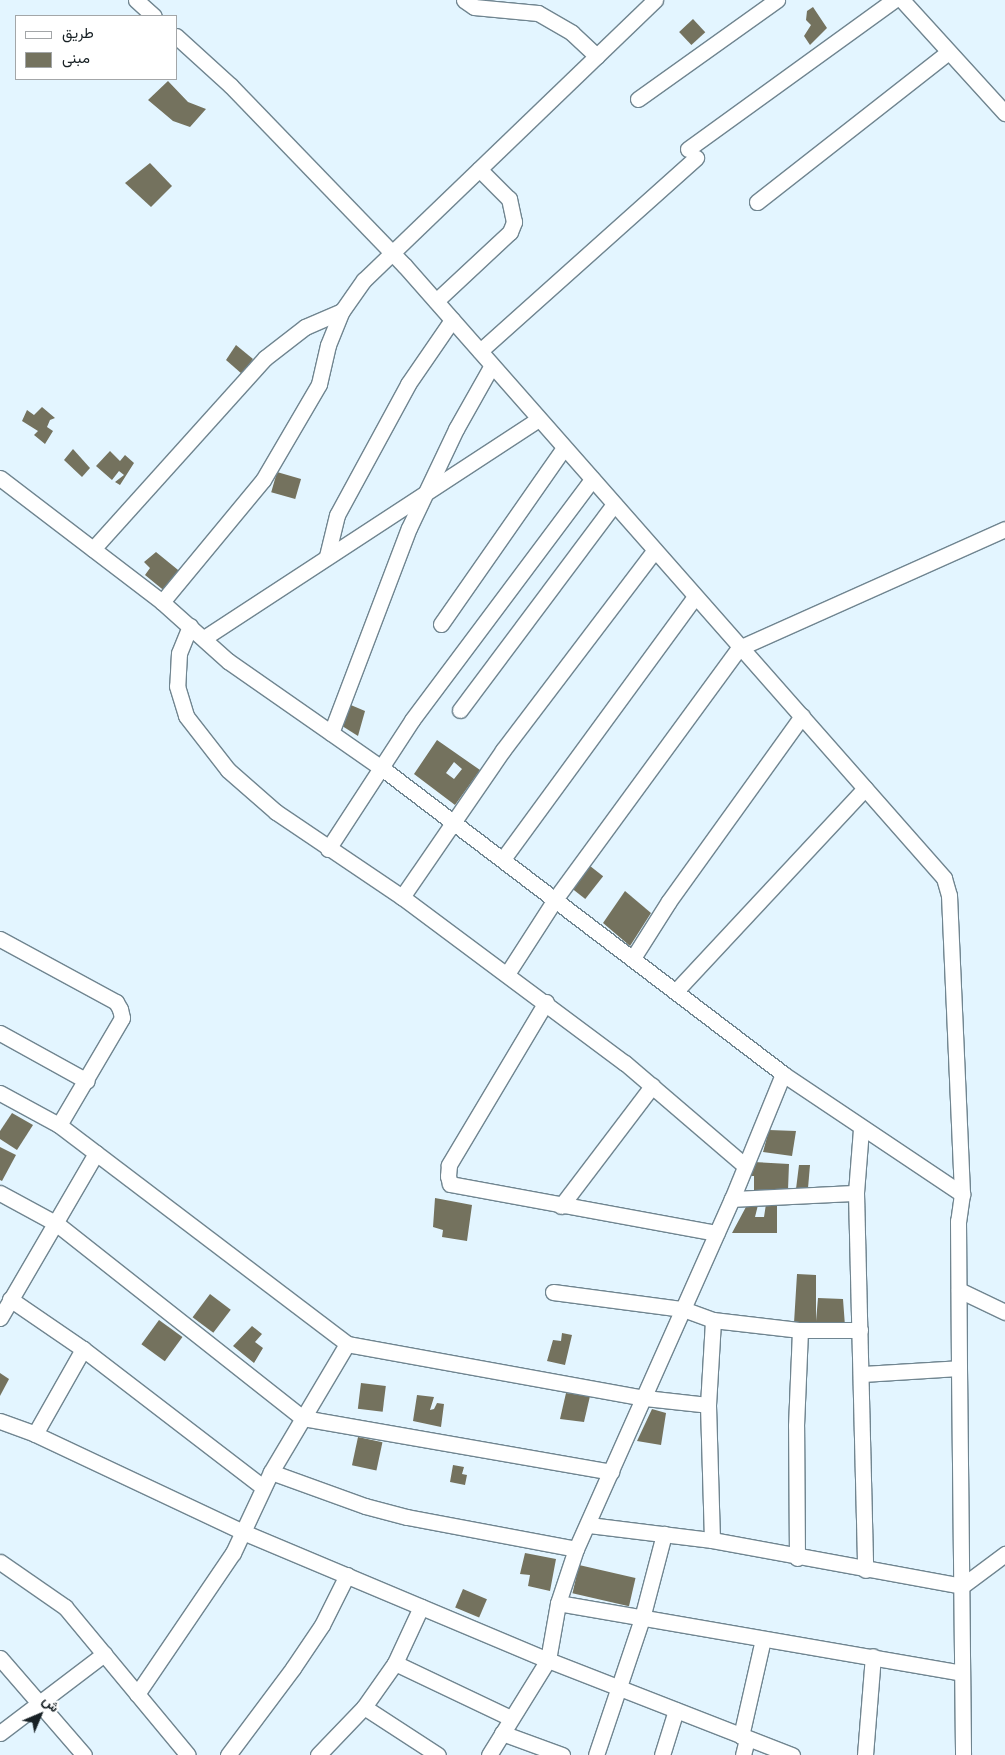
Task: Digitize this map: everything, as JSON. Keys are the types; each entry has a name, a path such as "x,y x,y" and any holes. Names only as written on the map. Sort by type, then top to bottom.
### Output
{"street":[{"path":"136,0 153,15"},
{"path":"162,602 263,480 319,384 328,345 342,311 364,280 655,0"},
{"path":"638,99 777,0"},
{"path":"480,351 692,154 894,0"},
{"path":"902,0 1005,113"},
{"path":"470,1 474,7 538,13 572,33 597,56"},
{"path":"178,38 231,86 392,252 739,648 802,716 944,878 949,894 962,1194 958,1221 958,1368 963,1755"},
{"path":"757,202 948,52"},
{"path":"436,301 510,232 514,222 509,199 479,169"},
{"path":"93,549 265,358 305,327 342,311"},
{"path":"327,556 337,515 408,384 452,320"},
{"path":"331,733 409,528 456,429 492,365"},
{"path":"204,638 539,418"},
{"path":"441,624 564,448"},
{"path":"0,478 162,602 228,661 381,768 454,822 556,898 783,1074 861,1129 962,1194"},
{"path":"328,849 412,720 592,479"},
{"path":"460,710 614,504"},
{"path":"507,974 556,898 739,648 1003,535"},
{"path":"402,896 515,734 654,551"},
{"path":"503,859 695,597"},
{"path":"190,626 176,668 177,686 186,716 228,770 276,812 328,849 402,896 546,1002 652,1086 744,1165"},
{"path":"633,958 669,901 802,716"},
{"path":"676,991 865,788"},
{"path":"0,939 116,1002 120,1009 122,1018 87,1081 59,1126"},
{"path":"546,1002 450,1165 448,1176 450,1184 460,1188 717,1233"},
{"path":"0,1033 87,1081"},
{"path":"490,1755 548,1660 558,1603 576,1549 589,1525 610,1472 645,1398 732,1199 744,1165 783,1074"},
{"path":"561,1206 652,1086"},
{"path":"0,1093 59,1126 347,1344 645,1398 708,1405"},
{"path":"861,1129 856,1193 862,1374 865,1570"},
{"path":"0,1318 57,1224 96,1153"},
{"path":"0,1193 57,1224 303,1418 610,1472"},
{"path":"732,1199 856,1193"},
{"path":"959,1290 1005,1312"},
{"path":"553,1292 683,1309 713,1320 800,1330 860,1330"},
{"path":"10,1299 83,1349 263,1487"},
{"path":"712,1540 708,1405 713,1320"},
{"path":"797,1558 796,1426 800,1330"},
{"path":"137,1694 206,1596 243,1532 271,1472 347,1344"},
{"path":"35,1434 83,1349"},
{"path":"862,1374 958,1368"},
{"path":"0,1421 35,1434 243,1532 548,1660 792,1755"},
{"path":"271,1472 390,1513 576,1549"},
{"path":"589,1525 712,1540 797,1558 962,1586 1005,1554"},
{"path":"596,1755 642,1618 664,1534"},
{"path":"0,1562 65,1607 188,1755"},
{"path":"228,1755 293,1668 322,1625 348,1576"},
{"path":"558,1603 763,1640 873,1656 962,1673"},
{"path":"318,1755 364,1707 396,1663 421,1607"},
{"path":"742,1755 763,1640"},
{"path":"0,1734 104,1654"},
{"path":"865,1755 873,1656"},
{"path":"0,1658 84,1755"},
{"path":"396,1663 511,1718"},
{"path":"364,1707 438,1755"},
{"path":"662,1755 676,1710"},
{"path":"502,1733 562,1755"}],"building":[{"path":"813,7 827,28 810,45 804,36 811,25 806,20 807,11"},
{"path":"693,19 705,32 691,45 679,32"},
{"path":"168,81 188,102 206,109 190,127 173,121 148,100"},
{"path":"150,163 172,186 151,207 125,183"},
{"path":"236,345 253,359 242,374 226,360"},
{"path":"42,407 55,418 50,420 47,427 53,431 45,444 34,435 38,431 22,421 27,410 34,415"},
{"path":"73,449 90,468 82,477 64,460"},
{"path":"110,451 120,461 125,455 134,463 120,485 115,482 124,475 119,471 112,480 96,466"},
{"path":"277,472 301,479 295,499 271,492"},
{"path":"156,552 183,574 167,593 145,575 150,568 144,562"},
{"path":"346,703 365,711 358,736 339,724"},
{"path":"437,740 480,770 455,805 414,774","holes":["454,762 462,769 454,779 446,773"]},
{"path":"585,862 603,876 585,899 567,885"},
{"path":"625,891 651,913 630,946 603,923"},
{"path":"12,1113 33,1125 17,1150 0,1139 0,1131"},
{"path":"769,1130 796,1131 792,1156 763,1152"},
{"path":"0,1147 16,1155 2,1181 0,1180"},
{"path":"753,1162 789,1164 788,1190 754,1190 754,1176 750,1176"},
{"path":"799,1165 810,1165 808,1188 796,1189"},
{"path":"435,1198 472,1205 467,1241 442,1237 443,1230 433,1227"},
{"path":"766,1204 777,1204 777,1233 732,1233 747,1205 758,1205 755,1217 764,1217"},
{"path":"797,1274 816,1275 816,1321 818,1298 843,1299 845,1326 794,1323"},
{"path":"210,1294 231,1310 213,1333 193,1317"},
{"path":"159,1320 182,1337 165,1361 141,1344"},
{"path":"252,1326 262,1334 255,1342 263,1348 254,1363 233,1346"},
{"path":"562,1333 572,1335 565,1365 547,1361 553,1340 561,1341"},
{"path":"0,1373 9,1379 0,1396"},
{"path":"361,1383 386,1386 383,1412 358,1409"},
{"path":"566,1393 590,1396 584,1422 560,1419"},
{"path":"417,1395 434,1397 430,1410 434,1409 437,1403 444,1404 441,1427 413,1421"},
{"path":"652,1409 666,1413 661,1445 637,1441"},
{"path":"358,1437 382,1442 376,1471 352,1465"},
{"path":"453,1465 464,1467 462,1474 467,1475 465,1485 450,1482"},
{"path":"525,1553 556,1559 550,1591 528,1586 530,1575 520,1574"},
{"path":"579,1565 636,1578 629,1606 572,1593"},
{"path":"463,1589 487,1599 479,1618 455,1607"}]}
